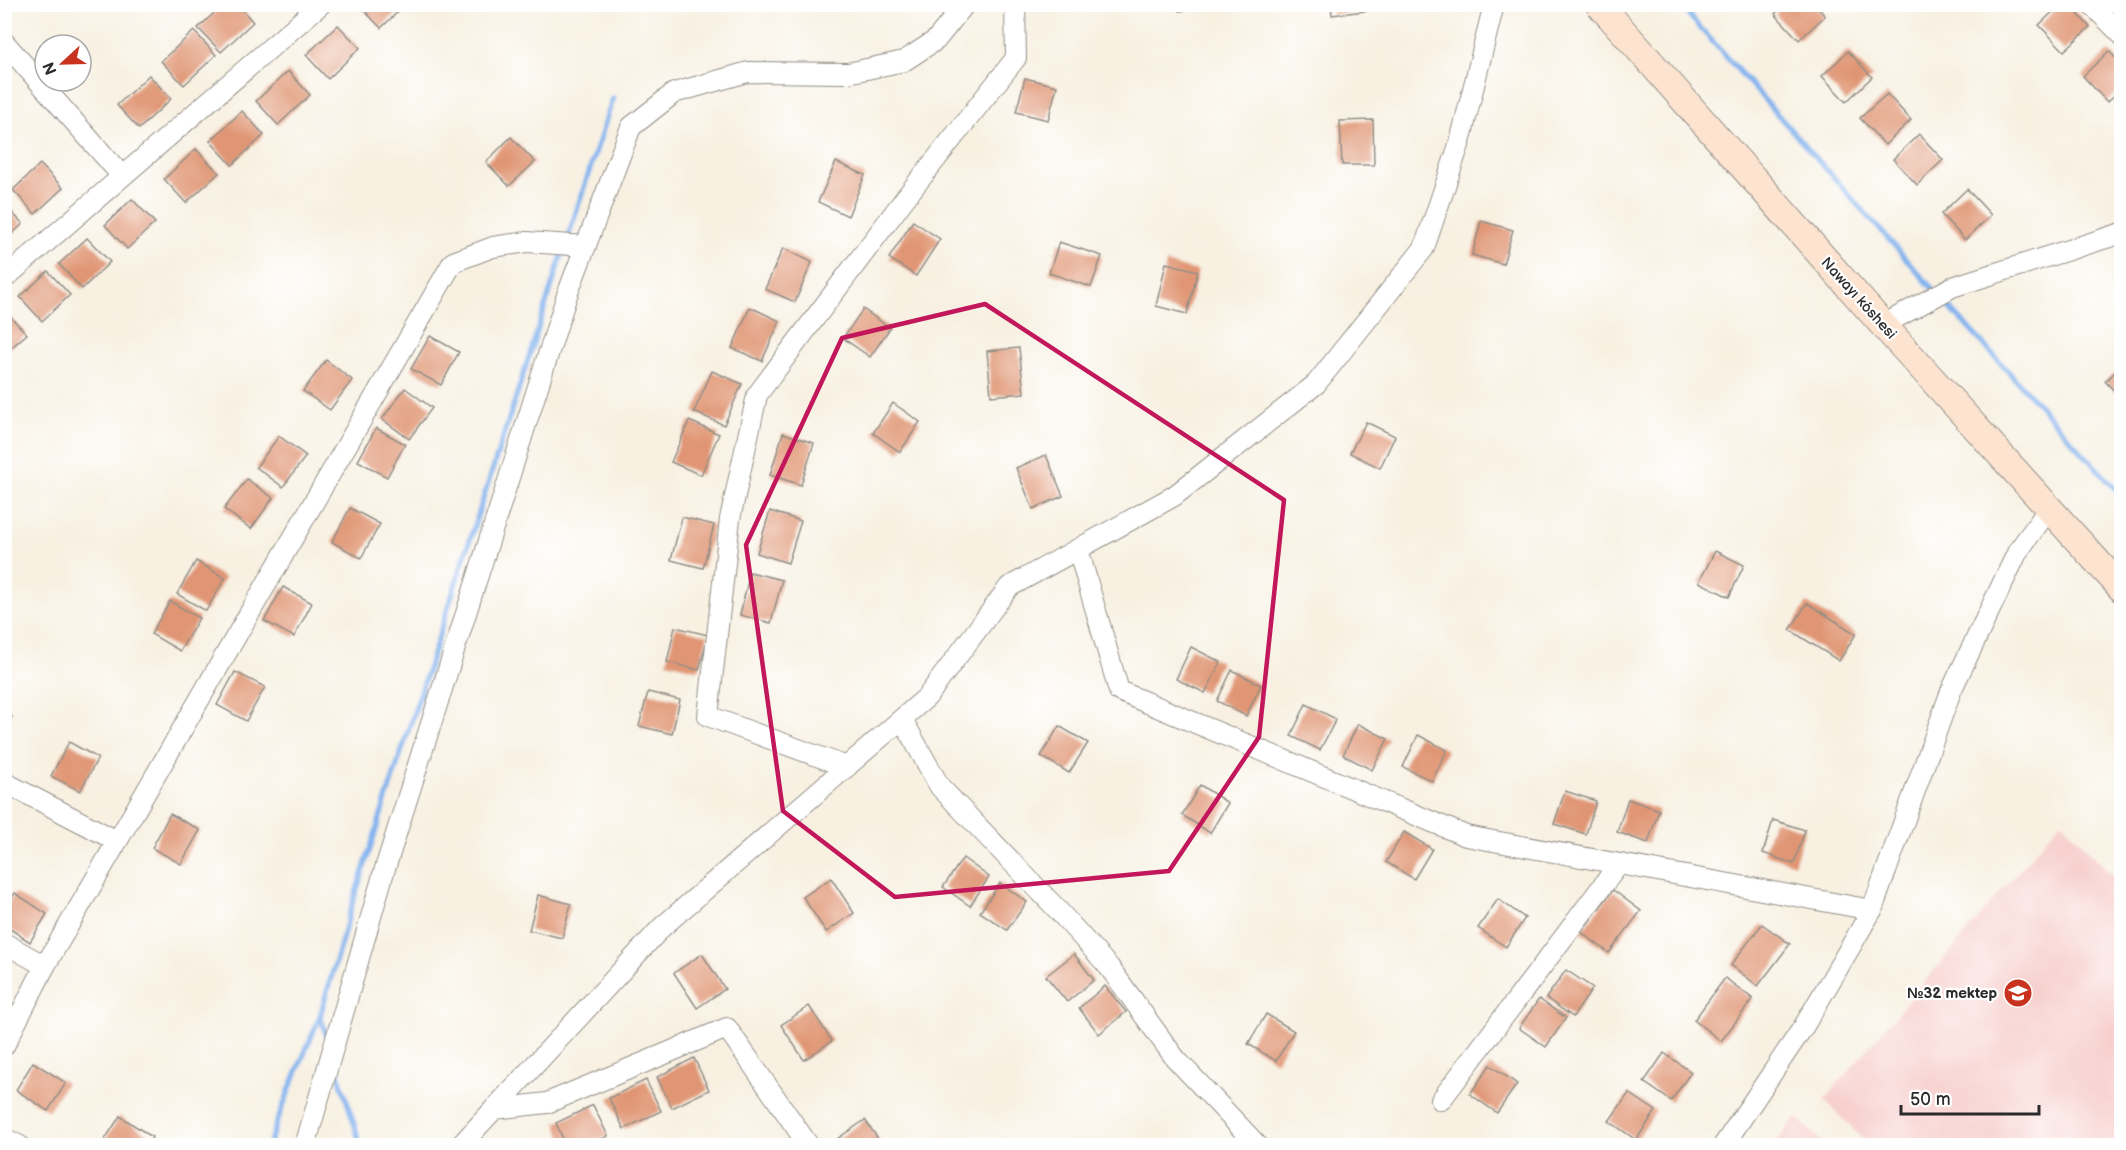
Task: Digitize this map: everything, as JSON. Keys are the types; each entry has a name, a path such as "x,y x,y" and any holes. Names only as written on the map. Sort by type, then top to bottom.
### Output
{"main road":[{"name":"Nawayı kóshesi","path":"1599,4 2048,510 2121,589"}],"street":[{"path":"4,279 321,4"},
{"path":"305,1146 383,875 567,294 631,127 674,93 748,72 848,73 904,61 936,40 965,4"},
{"path":"847,767 708,716 730,519 757,395 906,196 1016,58 1015,4"},
{"path":"460,1146 662,927 927,698 1009,587 1174,496 1316,384 1424,248 1460,142 1494,4"},
{"path":"2091,4 2121,35"},
{"path":"4,42 122,176"},
{"path":"1883,325 1952,287 2121,233"},
{"path":"4,1046 45,966 453,262 493,247 527,242 586,246"},
{"path":"1723,1146 1804,1026 1872,910 1951,691 2018,551 2048,510"},
{"path":"1078,549 1119,691 1466,836 1872,910"},
{"path":"902,719 940,787 1063,915 1109,967 1175,1058 1258,1146"},
{"path":"4,782 117,841"},
{"path":"1441,1100 1619,864"},
{"path":"4,943 45,966"},
{"path":"494,1109 547,1103 727,1028 809,1146"},
{"path":"4,1138 20,1146"}],"highlighted area":[{"path":"985,304 1284,500 1259,737 1169,871 895,897 783,811 746,545 842,338"}],"shaded area":[{"name":"№32 mektep","path":"2061,821 2121,885 2121,1145 1869,1145 1824,1100"},
{"path":"1796,1117 1825,1145 1774,1145"}],"building":[{"path":"224,4 237,4 253,22 221,52 198,28"},
{"path":"1178,4 1211,4 1211,7 1179,11"},
{"path":"1331,4 1364,4 1365,11 1332,15"},
{"path":"1785,4 1815,4 1825,16 1799,40 1775,14"},
{"path":"2061,4 2069,4 2090,27 2064,51 2039,25"},
{"path":"359,5 405,5 381,28"},
{"path":"338,25 360,48 328,79 306,55"},
{"path":"194,31 216,55 184,85 161,61"},
{"path":"1848,51 1872,77 1846,102 1822,76"},
{"path":"2109,51 2122,65 2122,88 2107,102 2083,76"},
{"path":"288,71 310,95 278,125 256,101"},
{"path":"149,75 171,99 139,129 117,105"},
{"path":"1025,78 1057,86 1048,120 1016,112"},
{"path":"1887,94 1911,120 1885,145 1860,118"},
{"path":"242,111 264,135 232,165 210,141"},
{"path":"1373,120 1374,165 1342,165 1340,121"},
{"path":"1919,134 1943,160 1917,185 1893,159"},
{"path":"511,137 535,162 509,186 486,162"},
{"path":"196,149 219,173 186,203 164,179"},
{"path":"836,162 865,175 848,216 818,202"},
{"path":"40,164 63,188 35,214 13,190"},
{"path":"1967,189 1991,215 1965,240 1941,214"},
{"path":"132,199 155,223 127,249 105,225"},
{"path":"4,204 23,224 4,241"},
{"path":"913,221 940,239 916,276 889,258"},
{"path":"1481,221 1513,230 1503,264 1472,255"},
{"path":"87,238 110,262 82,289 59,264"},
{"path":"1059,242 1102,256 1091,287 1049,273"},
{"path":"783,248 812,262 795,302 765,289"},
{"path":"1166,263 1198,271 1187,314 1156,306"},
{"path":"48,271 70,295 42,321 20,297"},
{"path":"750,307 780,321 762,361 732,348"},
{"path":"863,309 890,328 870,357 843,338"},
{"path":"4,310 27,334 4,354"},
{"path":"430,336 459,352 441,385 411,369"},
{"path":"1019,348 1024,393 991,396 987,351"},
{"path":"326,360 352,380 330,410 303,391"},
{"path":"2122,366 2122,399 2105,381"},
{"path":"712,371 742,384 724,425 694,412"},
{"path":"405,388 432,408 409,439 382,419"},
{"path":"893,403 920,422 900,452 873,433"},
{"path":"689,421 719,434 701,475 671,462"},
{"path":"1366,422 1395,436 1380,468 1350,453"},
{"path":"376,428 405,444 387,477 358,461"},
{"path":"783,433 814,443 801,485 770,475"},
{"path":"279,436 306,456 283,487 256,467"},
{"path":"1046,455 1063,496 1033,509 1016,468"},
{"path":"247,479 273,498 251,529 224,509"},
{"path":"350,508 380,524 361,558 332,542"},
{"path":"770,511 801,521 788,563 757,553"},
{"path":"682,517 714,525 703,568 671,560"},
{"path":"1715,551 1744,565 1729,597 1699,582"},
{"path":"196,561 225,578 206,611 177,594"},
{"path":"750,572 782,580 771,623 740,615"},
{"path":"283,587 312,603 294,637 264,621"},
{"path":"170,601 199,618 180,651 151,634"},
{"path":"1807,603 1856,634 1839,661 1790,630"},
{"path":"675,627 708,635 699,670 667,662"},
{"path":"1191,647 1221,662 1205,693 1176,679"},
{"path":"1232,670 1261,685 1246,716 1217,701"},
{"path":"235,672 265,687 246,721 217,705"},
{"path":"648,692 680,700 672,734 639,726"},
{"path":"1306,704 1336,719 1320,750 1291,736"},
{"path":"4,713 12,717 4,730"},
{"path":"1358,724 1388,739 1372,770 1343,755"},
{"path":"1059,726 1088,743 1069,773 1041,756"},
{"path":"1418,735 1447,750 1432,781 1403,767"},
{"path":"69,742 98,758 80,791 51,776"},
{"path":"1200,785 1228,803 1210,833 1182,815"},
{"path":"1565,791 1596,801 1586,834 1554,824"},
{"path":"1628,799 1659,810 1648,843 1617,832"},
{"path":"170,814 200,830 181,864 152,848"},
{"path":"1773,820 1805,830 1794,864 1763,853"},
{"path":"1404,832 1432,849 1414,879 1386,862"},
{"path":"963,858 989,877 970,906 943,887"},
{"path":"831,878 854,913 826,932 803,897"},
{"path":"1000,883 1027,902 1007,930 980,912"},
{"path":"1613,890 1641,911 1609,953 1581,932"},
{"path":"15,893 47,914 30,942 4,925 4,910"},
{"path":"538,895 571,904 562,938 529,930"},
{"path":"1498,899 1525,918 1506,947 1478,928"},
{"path":"1762,924 1790,944 1758,986 1731,965"},
{"path":"702,954 725,989 697,1008 674,973"},
{"path":"1074,954 1094,980 1067,1002 1046,976"},
{"path":"1566,970 1593,988 1573,1017 1546,998"},
{"path":"1725,978 1753,999 1721,1041 1694,1020"},
{"path":"1105,986 1126,1012 1099,1034 1079,1008"},
{"path":"1539,999 1566,1018 1546,1047 1519,1028"},
{"path":"809,1006 832,1041 804,1060 781,1025"},
{"path":"1266,1014 1294,1031 1276,1061 1248,1044"},
{"path":"1664,1053 1691,1072 1671,1101 1644,1082"},
{"path":"694,1058 709,1090 672,1108 657,1077"},
{"path":"33,1062 66,1083 48,1111 16,1090"},
{"path":"1490,1065 1517,1084 1497,1113 1470,1094"},
{"path":"646,1080 661,1111 624,1129 609,1098"},
{"path":"1629,1093 1656,1111 1636,1140 1609,1121"},
{"path":"593,1105 608,1136 589,1146 566,1146 556,1123"},
{"path":"120,1116 152,1137 147,1146 102,1144"},
{"path":"865,1120 883,1146 841,1146 837,1139"},
{"path":"2122,1134 2122,1146 2109,1146"}],"waterway":[{"path":"1679,4 1932,288"},
{"path":"567,240 613,98"},
{"path":"268,1146 320,1016 352,905 564,248"},
{"path":"1942,299 2122,496"},
{"path":"320,1016 328,1040"},
{"path":"335,1063 361,1146"}],"place":[{"name":"№32 mektep","path":"2018,993"}]}
